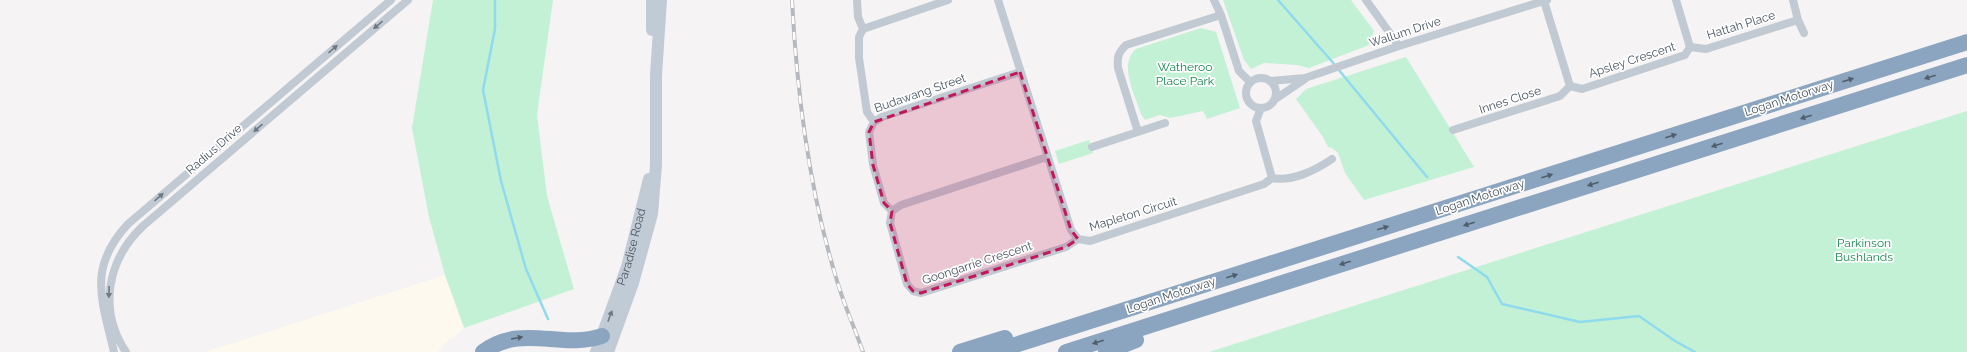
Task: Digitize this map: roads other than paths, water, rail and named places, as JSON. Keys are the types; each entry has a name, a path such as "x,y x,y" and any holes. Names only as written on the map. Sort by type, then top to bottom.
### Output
{"highway":[{"name":"Logan Motorway","path":"993,352 1967,42"},
{"name":"Logan Motorway","path":"1066,352 1967,65"},
{"path":"960,352 1117,306 1142,305"},
{"path":"1106,352 1159,330 1175,318"},
{"path":"483,352 498,343 515,338 534,337 575,341 602,336"},
{"path":"554,340 554,346 571,352"}],"street":[{"name":"Radius Drive","path":"114,352 101,300 100,286 105,259 111,246 128,224 390,0"},
{"name":"Radius Drive","path":"126,352 119,341 109,303 109,288 114,269 126,245 135,234 408,0"},
{"path":"646,0 652,20"},
{"name":"Paradise Road","path":"652,0 656,75"},
{"name":"Paradise Road","path":"608,352 633,283 652,214 656,139 656,75 661,0"},
{"path":"857,0 858,17 863,29"},
{"path":"874,122 867,112 859,58 859,37 863,29 948,0"},
{"name":"Mapleton Circuit","path":"998,0 1047,157 1072,230 1078,239 1090,241 1264,184 1272,178"},
{"path":"1214,0 1221,15 1240,71 1250,82"},
{"path":"1366,0 1399,46"},
{"name":"Apsley Crescent","path":"1570,86 1582,89 1685,55 1690,47 1676,0"},
{"path":"1793,0 1798,20 1804,33"},
{"path":"1546,1 1570,86"},
{"name":"Wallum Drive","path":"1270,81 1306,78 1399,46 1546,1"},
{"path":"1138,132 1118,68 1117,59 1120,51 1126,45 1221,15"},
{"name":"Hattah Place","path":"1690,47 1706,49 1798,20"},
{"path":"279,95 285,98 289,96 320,69 343,55"},
{"name":"Budawang Street","path":"892,211 884,203 873,164 869,132 874,122 882,116 1020,72"},
{"path":"1274,100 1275,88 1270,81 1258,78 1250,82 1246,90 1247,99 1253,106 1261,108 1269,106 1274,100 1306,78"},
{"name":"Innes Close","path":"1453,130 1560,96 1570,86"},
{"path":"1261,108 1256,121 1272,178 1282,180 1317,169 1332,159"},
{"path":"208,155 226,145 265,114 271,116"},
{"path":"1092,147 1165,123"},
{"name":"Paradise Road","path":"596,352 635,237 646,196 656,139"},
{"path":"892,211 901,205 1047,157"},
{"path":"114,269 115,256 111,246 119,244 152,213 173,201"},
{"name":"Goongarrie Crescent","path":"892,211 890,223 907,284 913,291 921,294 1066,247 1078,239"}],"waterway":[{"path":"495,0 495,29 483,90 501,181 526,269 548,319"},
{"path":"1278,0 1335,65"},
{"path":"1338,69 1427,177"},
{"path":"1458,257 1487,277 1502,304 1580,322 1639,316 1675,341 1695,352"}],"railway":[{"path":"792,0 801,108 819,214 838,284 863,352"}],"park label":[{"name":"Watheroo Place Park","path":"1185,74"},
{"name":"Parkinson Bushlands","path":"1864,250"}]}
